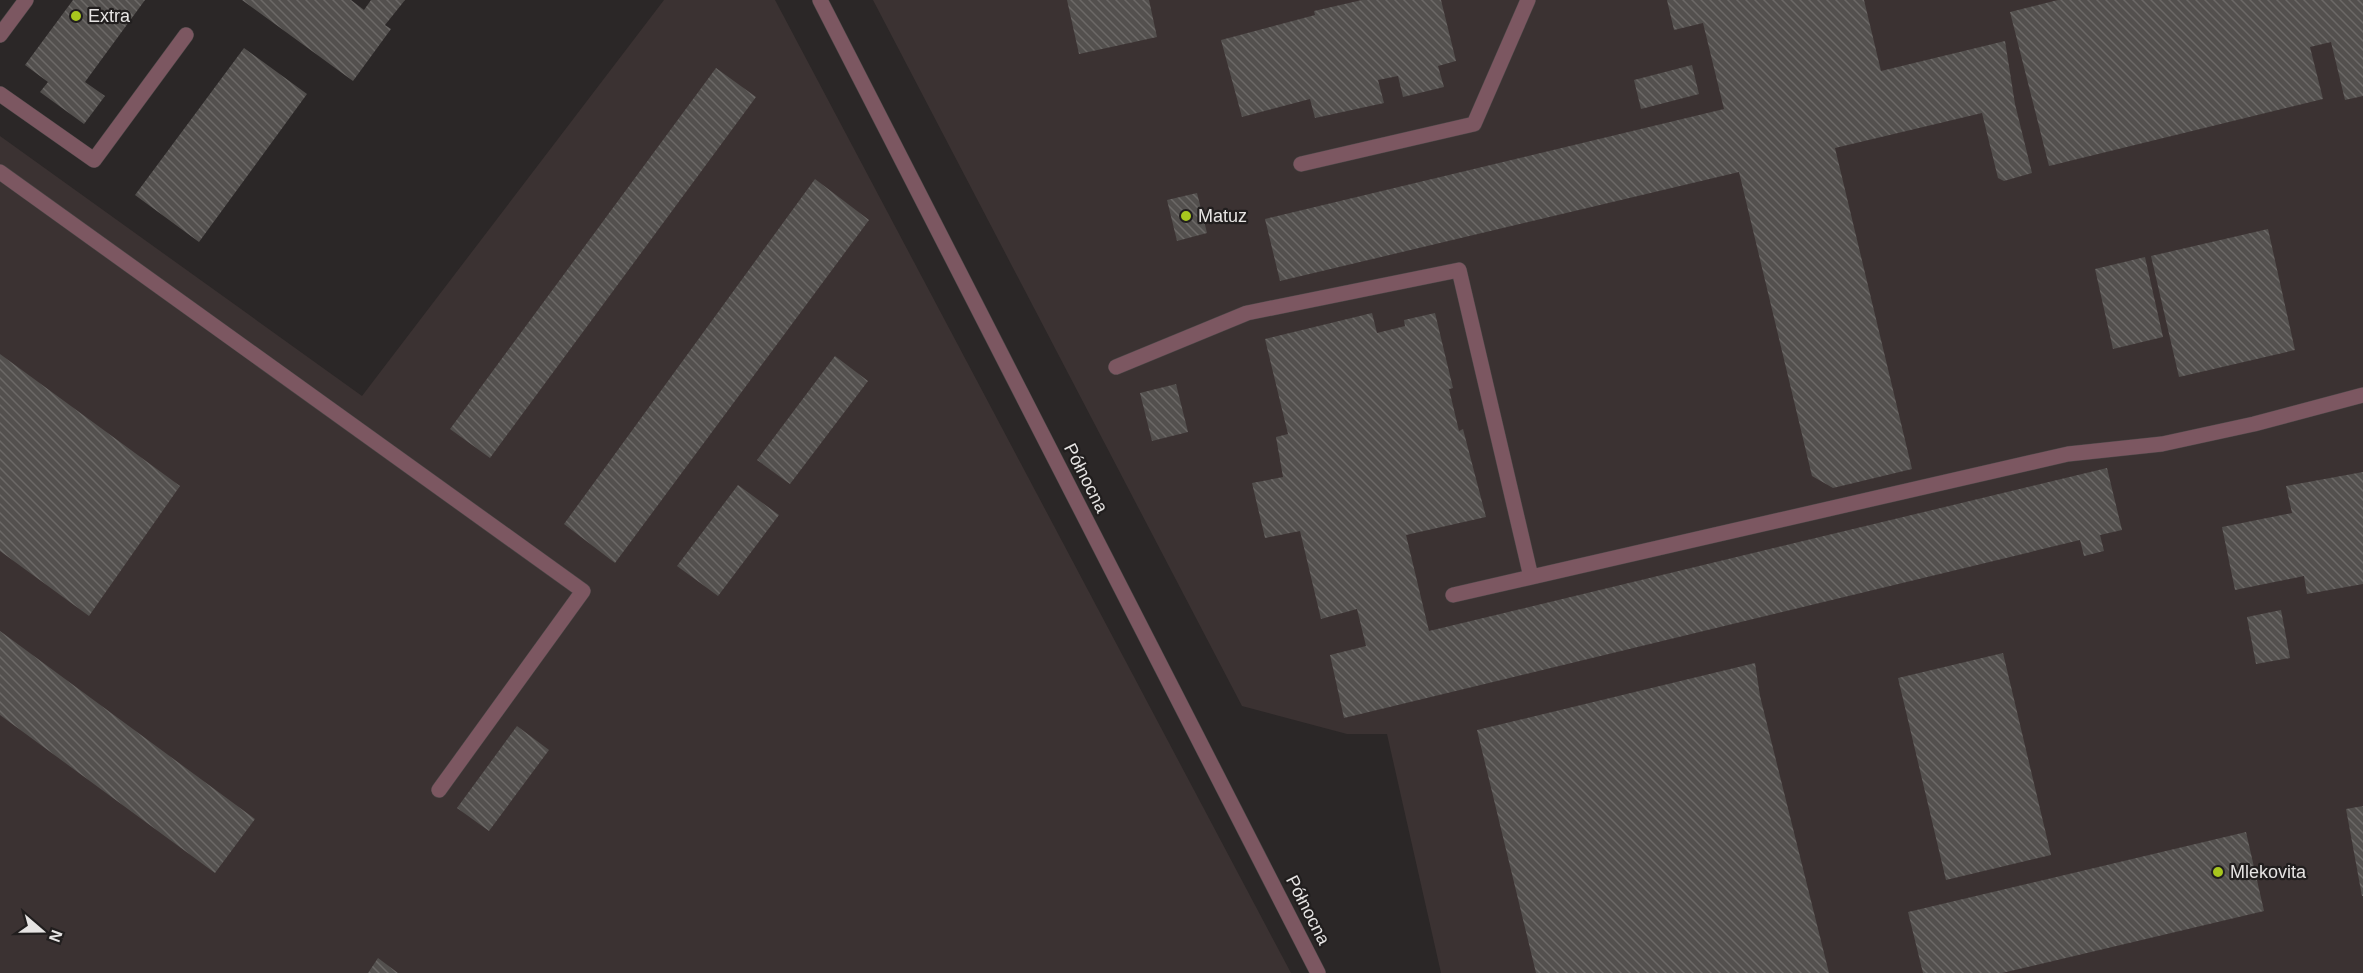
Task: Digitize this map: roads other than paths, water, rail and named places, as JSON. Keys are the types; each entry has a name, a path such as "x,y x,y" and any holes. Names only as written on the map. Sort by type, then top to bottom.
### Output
{"street":[{"path":"0,35 26,0"},
{"name":"Północna","path":"820,0 1318,973"},
{"path":"1301,164 1474,124 1528,0"},
{"path":"0,94 94,160 186,35"},
{"path":"0,172 583,591 439,789"},
{"path":"1116,367 1247,313 1459,270 1531,577"},
{"path":"1453,595 2068,454 2162,444 2363,395"}],"place":[{"name":"Extra","path":"76,16"},
{"name":"Matuz","path":"1186,216"},
{"name":"Mlekovita","path":"2218,872"}]}
